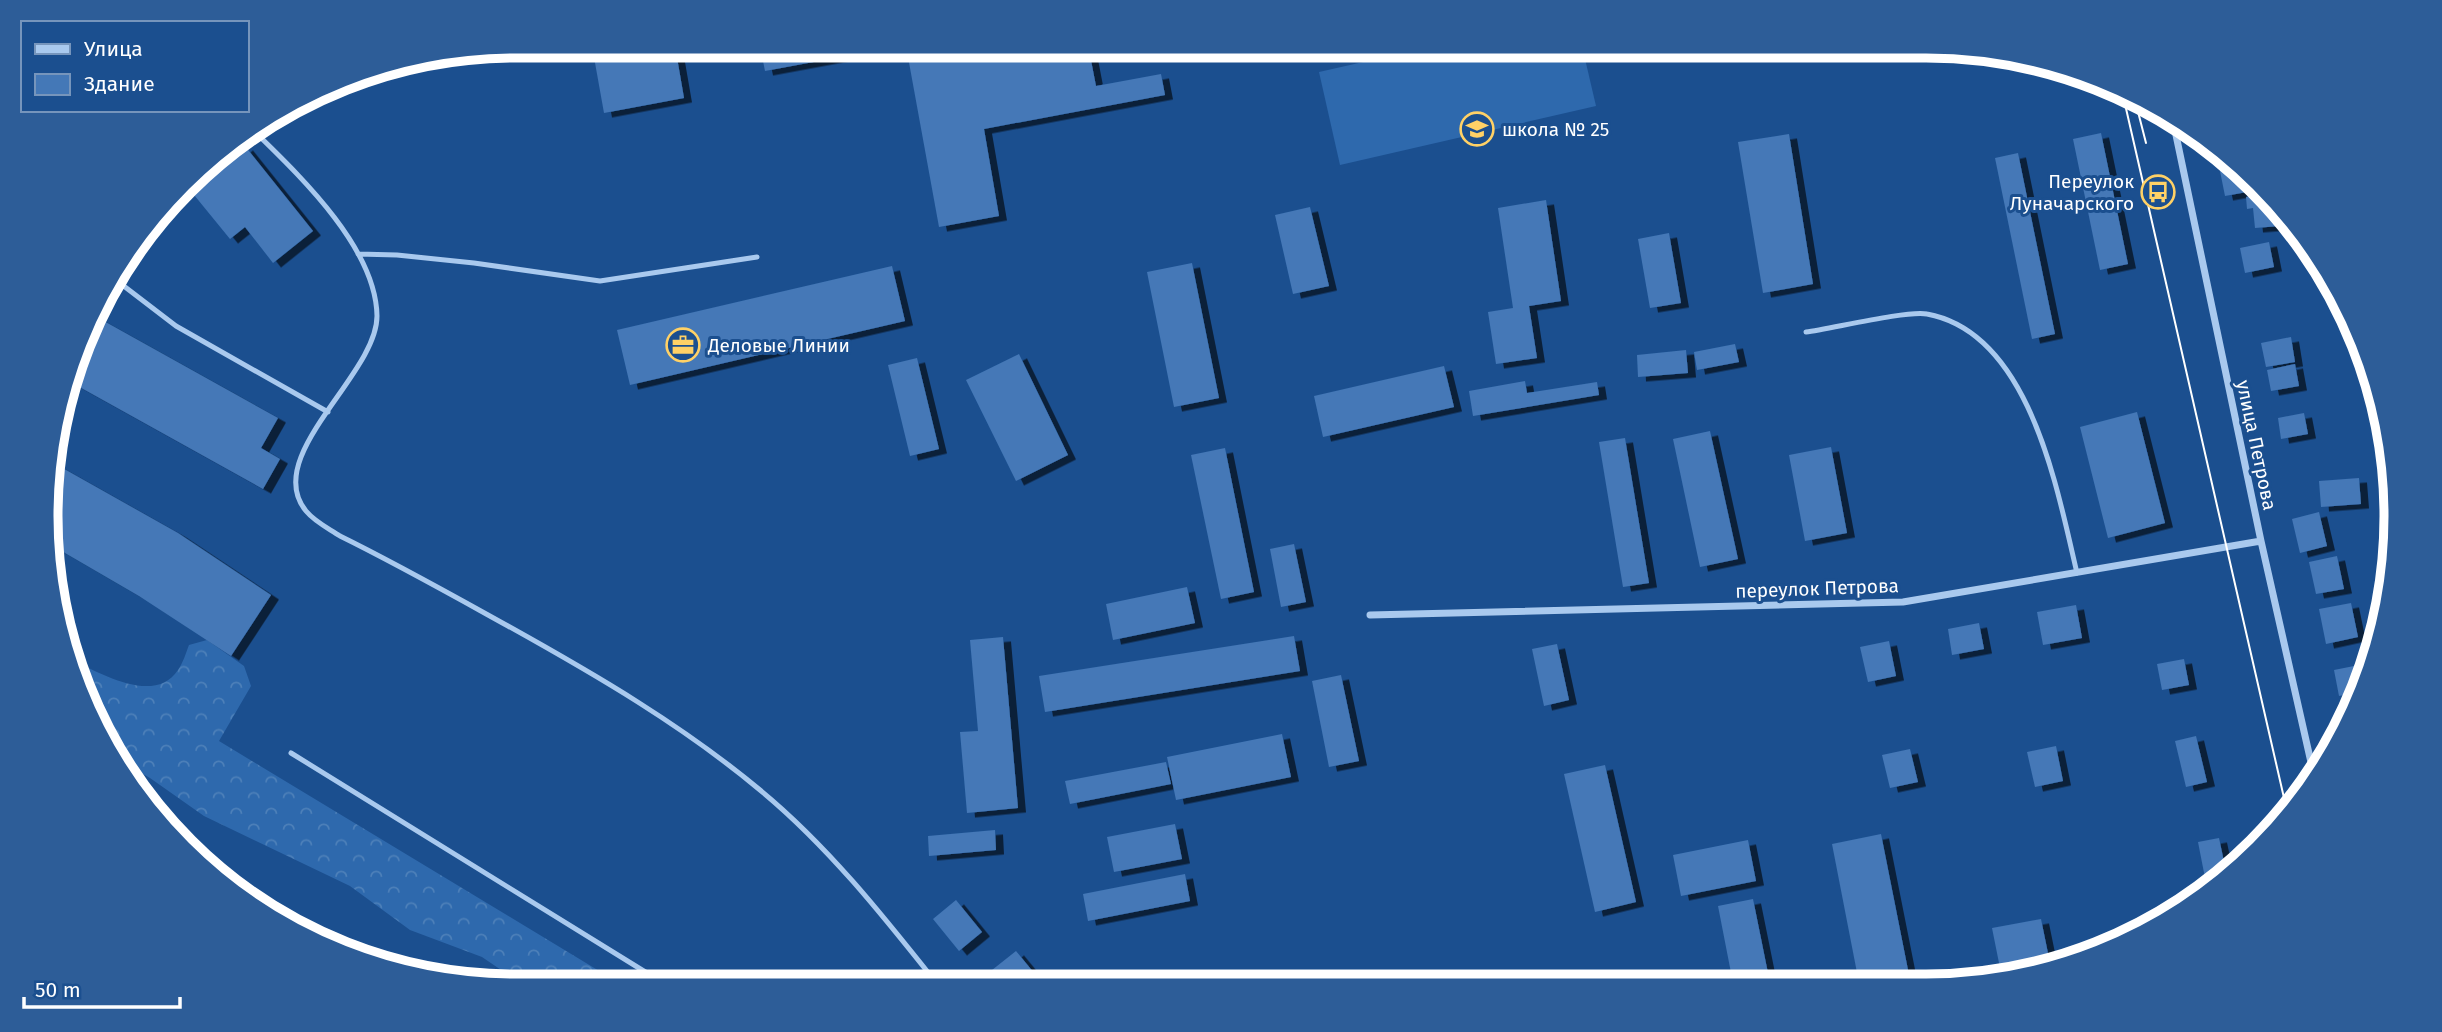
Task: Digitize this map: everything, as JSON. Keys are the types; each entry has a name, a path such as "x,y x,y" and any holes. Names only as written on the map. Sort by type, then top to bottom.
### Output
{"street":[{"name":"улица Петрова","path":"2175,131 2261,541 2311,764"},
{"name":"переулок Петрова","path":"1370,615 1903,602 2261,541"}],"lane":[{"path":"259,136 302,178 358,254 374,291 377,318 361,360 312,432 295,475 297,493 304,509 315,521 636,699 761,790 804,831 889,924 929,974"},
{"path":"358,254 474,263 600,281 757,257"},
{"path":"121,284 176,326 328,412"},
{"path":"1806,332 1925,313 1957,324 1984,344 2012,379 2038,428 2077,573"},
{"path":"291,753 649,974"}],"green space":[{"path":"1381,58 1585,58 1596,106 1340,165 1319,72"},
{"path":"207,640 244,666 251,686 219,741 604,974 507,974 482,957 410,930 350,886 204,816 133,768 105,719 83,665 128,684 156,685 168,680 178,670 189,645"}],"building":[{"path":"594,58 677,58 684,98 604,113"},
{"path":"762,58 835,58 765,71"},
{"path":"908,58 1091,58 1096,86 1161,74 1165,95 984,129 999,216 939,227"},
{"path":"2101,133 2128,264 2100,270 2073,139"},
{"path":"1789,134 1813,284 1763,293 1738,142"},
{"path":"245,146 313,231 273,263 245,227 230,239 192,192"},
{"path":"2018,153 2055,334 2032,339 1995,158"},
{"path":"2227,170 2250,192 2225,196 2220,171"},
{"path":"2254,196 2280,226 2255,228 2253,208 2247,209 2246,197"},
{"path":"1546,200 1561,301 1529,306 1537,358 1496,364 1488,312 1513,308 1498,208"},
{"path":"1310,207 1329,286 1293,294 1275,215"},
{"path":"1669,233 1681,303 1650,308 1638,239"},
{"path":"2269,242 2274,267 2245,273 2240,248"},
{"path":"1192,263 1219,398 1174,407 1147,272"},
{"path":"892,266 905,321 630,385 617,330"},
{"path":"102,320 278,418 261,448 280,459 263,489 77,385"},
{"path":"2291,337 2295,362 2266,367 2261,343"},
{"path":"1735,344 1739,362 1697,370 1694,352"},
{"path":"1686,350 1688,373 1638,377 1637,355"},
{"path":"1019,354 1068,455 1016,481 966,380"},
{"path":"917,358 939,449 910,456 888,365"},
{"path":"2295,364 2299,386 2271,391 2267,370"},
{"path":"1444,366 1454,407 1323,437 1314,396"},
{"path":"1525,381 1527,393 1597,382 1599,395 1473,416 1469,391"},
{"path":"2137,412 2165,523 2108,538 2080,427"},
{"path":"2304,413 2308,434 2281,439 2278,418"},
{"path":"1710,431 1738,559 1700,567 1673,439"},
{"path":"1625,438 1649,583 1623,587 1599,442"},
{"path":"1831,447 1847,533 1805,541 1789,455"},
{"path":"1225,448 1254,592 1221,599 1191,455"},
{"path":"61,467 178,533 271,595 231,656 139,596 59,550"},
{"path":"2359,478 2361,504 2321,507 2319,481"},
{"path":"2319,512 2327,546 2300,553 2292,519"},
{"path":"1294,544 1306,602 1281,607 1270,549"},
{"path":"2337,556 2344,589 2316,594 2309,562"},
{"path":"1187,587 1195,623 1113,640 1106,604"},
{"path":"2351,603 2358,637 2326,644 2319,609"},
{"path":"2076,605 2082,638 2043,645 2037,612"},
{"path":"1979,623 1984,649 1952,655 1948,629"},
{"path":"1294,636 1300,671 1045,712 1039,676"},
{"path":"1003,637 1018,808 967,813 960,732 978,731 970,640"},
{"path":"1889,641 1896,676 1868,682 1860,647"},
{"path":"1557,644 1569,700 1544,706 1532,649"},
{"path":"2184,659 2189,685 2162,690 2157,664"},
{"path":"2359,665 2348,694 2339,696 2334,670"},
{"path":"1341,675 1359,761 1329,767 1312,681"},
{"path":"1282,734 1291,777 1176,800 1167,757"},
{"path":"2196,736 2207,782 2186,787 2175,741"},
{"path":"2056,746 2063,781 2035,787 2027,752"},
{"path":"1910,749 1918,782 1890,788 1882,755"},
{"path":"1166,762 1171,784 1070,804 1065,781"},
{"path":"1605,765 1636,902 1595,912 1564,774"},
{"path":"1175,824 1182,859 1114,872 1107,837"},
{"path":"995,830 996,850 929,856 928,836"},
{"path":"1881,834 1909,974 1857,974 1832,844"},
{"path":"2219,838 2224,864 2205,880 2198,842"},
{"path":"1748,840 1756,881 1681,896 1673,855"},
{"path":"1185,874 1190,901 1088,921 1083,894"},
{"path":"1753,899 1768,974 1731,974 1718,906"},
{"path":"956,900 982,932 959,951 933,919"},
{"path":"2041,919 2049,958 2000,968 1992,928"},
{"path":"1016,951 1035,974 987,974"}],"tram line":[{"path":"2125,103 2285,801"},
{"path":"2137,110 2146,143"}],"place":[{"name":"школа № 25","path":"1477,129"},
{"name":"Переулок Луначарского","path":"2158,192"},
{"name":"Деловые Линии","path":"683,345"}]}
